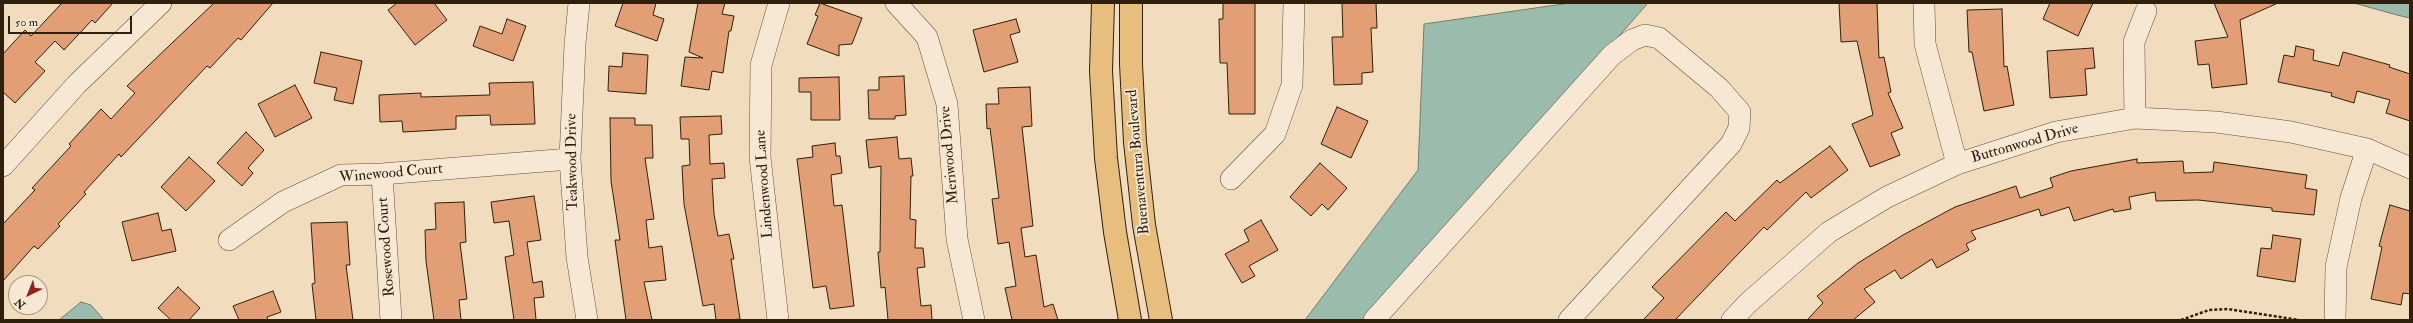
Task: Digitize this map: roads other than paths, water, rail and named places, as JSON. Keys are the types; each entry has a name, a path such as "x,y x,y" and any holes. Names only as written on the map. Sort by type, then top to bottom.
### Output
{"main road":[{"name":"Buenaventura Boulevard","path":"1103,3 1101,72 1106,158 1115,232 1130,320"},
{"name":"Buenaventura Boulevard","path":"1131,3 1131,64 1135,142 1144,225 1161,320"}],"street":[{"path":"3,166 77,84 161,3"},
{"name":"Teakwood Drive","path":"579,3 575,44 570,159 577,257 587,320"},
{"name":"Lindenwood Lane","path":"778,320 760,157 761,65 779,3"},
{"name":"Meriwood Drive","path":"896,3 927,36 947,104 956,239 974,320"},
{"path":"1232,179 1275,134 1292,85 1294,3"},
{"path":"1924,3 1925,44 1957,164"},
{"path":"2135,118 2134,42 2146,11"},
{"path":"1374,320 1612,55 1632,40 1645,35 1660,38 1719,88 1740,112 1739,128 1731,144 1568,320"},
{"name":"Buttonwood Drive","path":"1732,320 1748,303 1829,232 1887,197 1957,164 2056,132 2135,118 2216,122 2291,132 2367,149 2410,168"},
{"path":"2335,320 2336,267 2352,198 2367,149"},
{"name":"Winewood Court","path":"229,240 283,202 341,175 382,174 570,159"},
{"name":"Rosewood Court","path":"382,174 391,320"}]}
